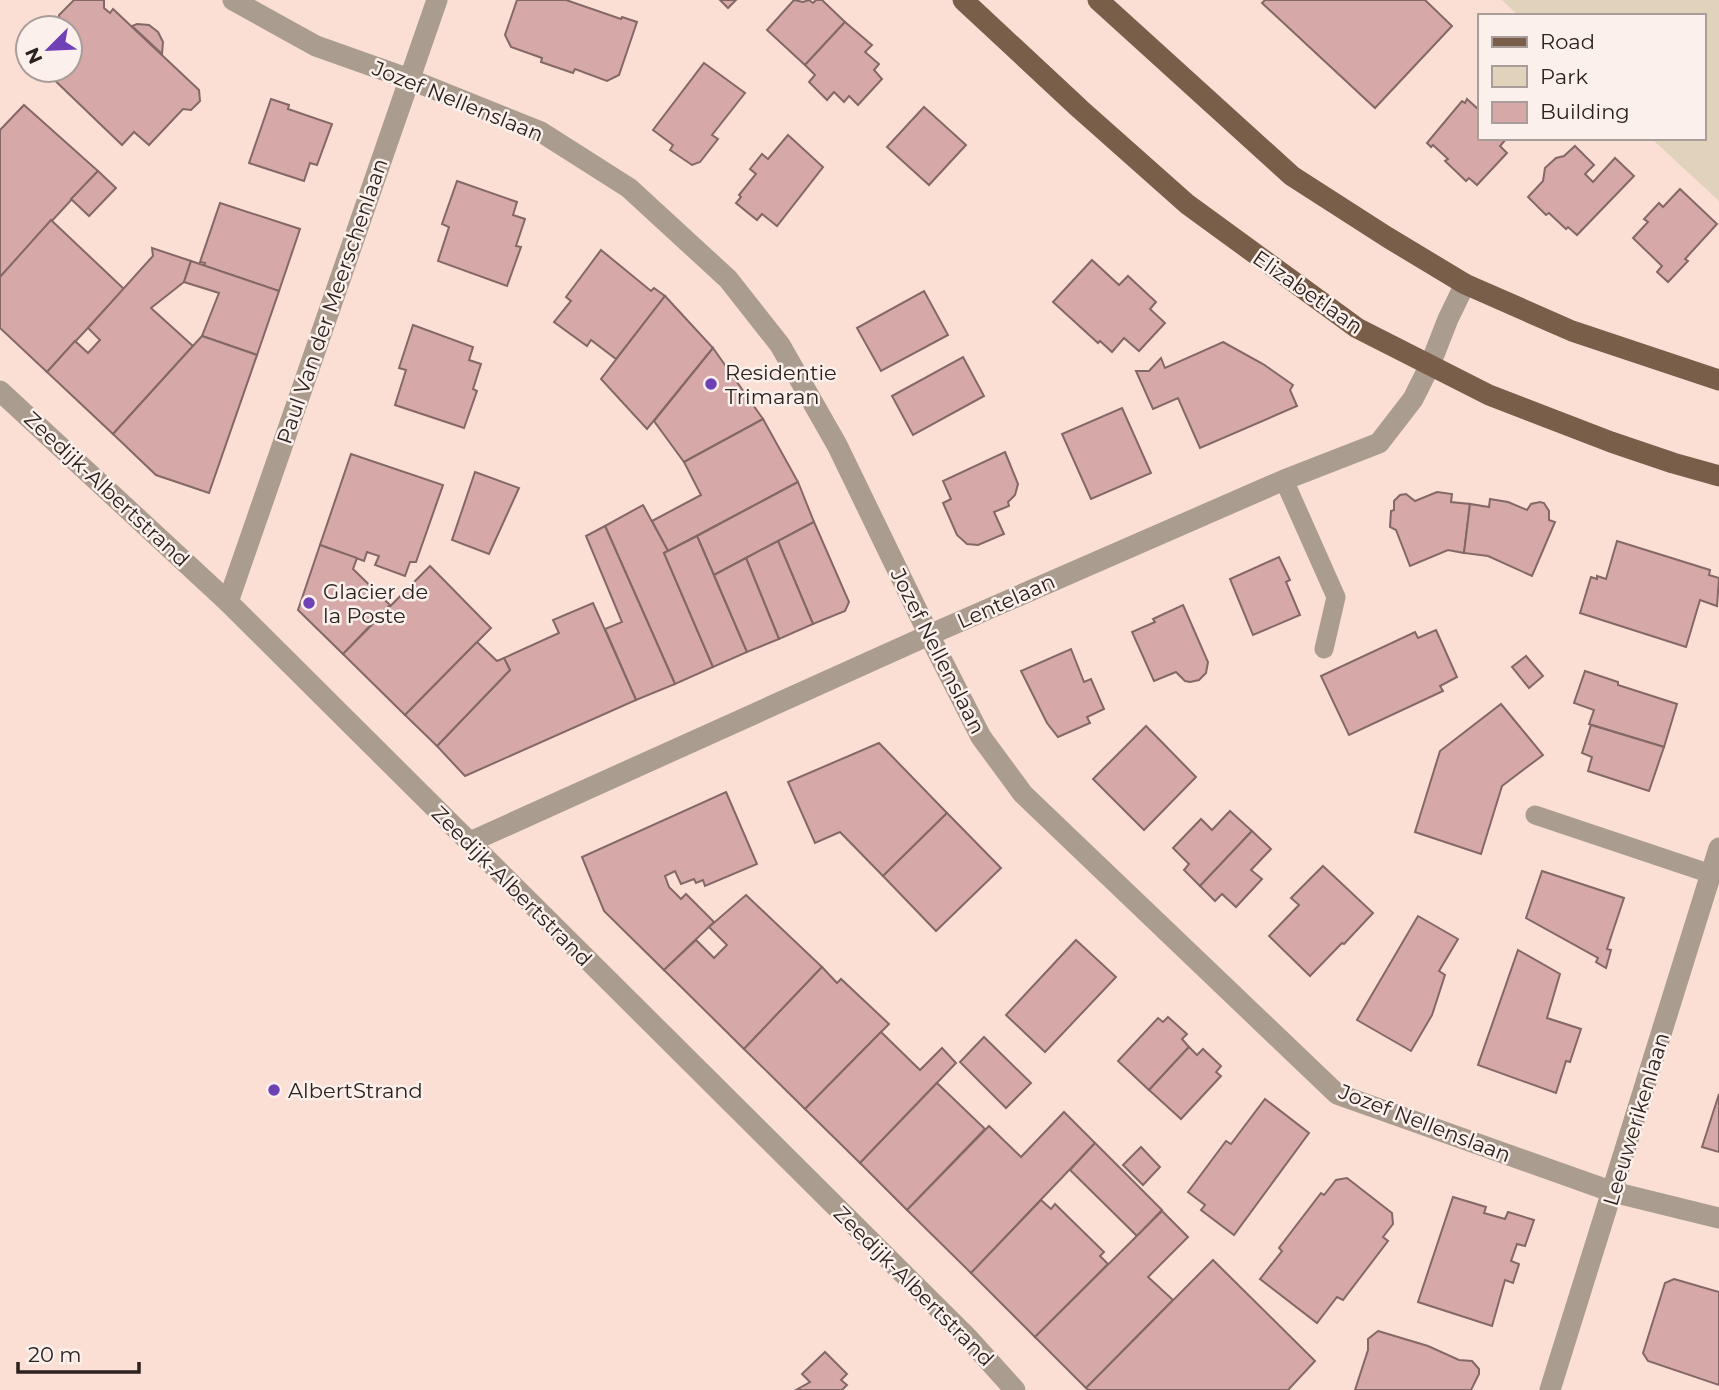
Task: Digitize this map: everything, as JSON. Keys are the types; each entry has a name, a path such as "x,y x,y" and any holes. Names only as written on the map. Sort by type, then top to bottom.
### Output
{"main road":[{"name":"Elizabetlaan","path":"963,0 1187,204 1357,328 1489,395 1673,463 1719,476"},
{"path":"1098,0 1292,176 1387,237 1465,284 1572,331 1719,380"}],"street":[{"name":"Jozef Nellenslaan","path":"233,0 316,46 541,132 629,188 728,279 780,345 837,444 981,737 1023,794 1337,1094 1613,1192 1719,1218"},
{"name":"Paul Van der Meerschenlaan","path":"228,602 437,0"},
{"name":"Lentelaan","path":"470,842 929,635 1284,480 1379,443 1413,399 1465,284"},
{"name":"Zeedijk-Albertstrand","path":"0,391 228,602 959,1329 1015,1390"},
{"name":"Leeuwerikenlaan","path":"1550,1390 1719,848"}],"lane":[{"path":"1284,480 1336,597 1324,649"},
{"path":"1535,815 1711,874"}],"green space":[{"path":"1502,0 1719,0 1719,201 1653,140 1705,140 1705,14 1517,14"}],"building":[{"path":"74,0 104,0 104,8 110,13 113,9 199,90 200,101 191,110 183,109 149,145 134,132 122,145 59,84 84,84 84,14 60,14"},
{"path":"517,0 566,0 637,22 619,75 607,81 575,69 573,73 541,62 542,58 511,47 505,35"},
{"path":"720,0 736,0 728,8"},
{"path":"794,0 809,0 813,3 822,0 845,22 805,65 767,30"},
{"path":"1265,0 1425,0 1452,26 1375,108 1262,3"},
{"path":"845,22 872,45 865,52 879,64 874,70 882,79 858,105 849,96 844,102 834,92 827,100 809,82 815,75 805,65"},
{"path":"149,25 158,32 163,42 162,54 132,26"},
{"path":"704,63 745,93 712,135 718,139 700,162 692,165 670,150 673,145 653,130"},
{"path":"271,99 289,105 288,109 332,124 317,165 310,163 304,181 249,163"},
{"path":"1467,99 1478,109 1478,140 1505,140 1500,146 1507,153 1477,185 1469,178 1466,181 1445,161 1448,159 1427,143 1462,101 1465,103"},
{"path":"24,105 98,171 0,277 0,130"},
{"path":"924,107 966,145 929,185 887,147"},
{"path":"788,135 823,167 777,226 762,214 757,220 736,203 756,174 750,169 762,154 768,159"},
{"path":"1575,146 1594,165 1585,174 1593,182 1615,158 1634,176 1577,235 1549,213 1546,215 1528,197 1543,181 1545,168"},
{"path":"98,171 116,188 89,216 71,199"},
{"path":"457,181 517,202 513,215 525,219 516,246 521,247 507,286 438,261 449,227 442,224"},
{"path":"1680,189 1717,224 1668,282 1657,272 1662,266 1633,238 1648,222 1644,219 1659,203 1663,207"},
{"path":"220,203 300,229 279,291 204,266 205,263 200,262"},
{"path":"51,220 124,289 47,372 0,328 0,277"},
{"path":"152,248 191,261 184,282 151,308 193,346 113,434 47,372 75,341 88,353 100,340 88,328 153,256"},
{"path":"601,250 651,291 654,288 665,296 616,359 591,340 587,346 554,322 571,301 566,297"},
{"path":"1092,260 1119,285 1128,276 1156,302 1150,309 1165,323 1139,351 1124,338 1112,352 1100,341 1098,343 1053,302"},
{"path":"191,261 279,291 257,355 202,336 219,293 184,282"},
{"path":"924,291 948,335 881,371 857,328"},
{"path":"665,296 713,348 647,429 601,379"},
{"path":"413,325 473,347 469,360 481,364 473,389 477,391 464,428 395,405 406,370 399,368"},
{"path":"202,336 257,355 209,493 156,475 113,434"},
{"path":"1223,342 1263,364 1293,385 1290,390 1297,406 1200,448 1178,398 1153,409 1136,371 1149,371 1161,358 1165,368"},
{"name":"Residentie Trimaran","path":"713,348 763,419 684,462 654,421"},
{"path":"963,357 984,396 913,435 892,396"},
{"path":"1122,408 1151,473 1091,499 1062,434"},
{"path":"763,419 798,482 668,551 652,521 701,495 684,462"},
{"path":"1005,452 1018,484 1015,495 1008,502 1009,506 994,512 1004,534 978,545 967,544 957,535 943,503 951,499 943,481"},
{"path":"351,454 443,485 416,562 410,562 405,576 375,565 379,556 367,552 364,561 320,545"},
{"path":"475,472 519,488 489,554 452,540"},
{"path":"798,482 814,522 714,575 697,536"},
{"path":"1437,492 1452,494 1451,502 1470,504 1464,553 1448,550 1410,566 1396,530 1390,527 1394,501 1400,495 1406,494 1415,501"},
{"path":"1490,499 1508,502 1527,510 1531,504 1544,503 1549,511 1549,520 1555,522 1532,576 1488,556 1464,553 1470,504 1489,507"},
{"path":"643,505 668,551 664,553 713,667 675,684 605,526"},
{"path":"814,522 849,602 845,611 813,624 778,541"},
{"path":"605,526 675,684 636,700 605,629 622,622 586,536"},
{"path":"697,536 747,652 713,667 664,553"},
{"path":"778,541 813,624 779,639 746,558"},
{"path":"1617,541 1710,570 1709,575 1719,578 1717,606 1700,600 1686,647 1580,613 1591,577 1606,579"},
{"path":"320,545 357,558 353,569 390,605 343,654 298,610"},
{"path":"1279,557 1290,580 1286,582 1300,615 1253,635 1230,579"},
{"path":"746,558 779,639 747,652 714,575"},
{"path":"430,566 491,628 405,715 343,654"},
{"path":"593,603 636,700 465,776 437,746 510,670 504,658 559,633 553,620"},
{"path":"1183,605 1208,662 1206,673 1199,680 1190,682 1176,672 1154,681 1132,632"},
{"path":"1436,630 1457,677 1440,686 1443,691 1349,735 1321,676 1415,632 1418,638"},
{"path":"477,642 497,661 504,658 510,670 437,746 405,715"},
{"path":"1071,649 1084,682 1091,679 1104,709 1087,717 1090,723 1058,737 1047,723 1021,671"},
{"path":"1526,656 1543,676 1529,688 1512,667"},
{"path":"1585,671 1677,704 1664,747 1589,724 1594,710 1574,703"},
{"path":"1501,704 1543,755 1502,786 1481,854 1415,832 1440,751"},
{"path":"1591,725 1664,747 1649,791 1588,771 1592,757 1582,753"},
{"path":"1146,726 1196,777 1144,830 1093,779"},
{"path":"879,743 947,813 883,876 840,832 815,843 788,782"},
{"path":"726,792 757,864 705,886 703,880 696,883 694,879 681,884 675,871 665,876 669,887 681,899 686,894 714,922 664,970 604,911 582,857"},
{"path":"1230,811 1252,831 1200,886 1184,870 1189,864 1173,848 1201,819 1212,830"},
{"path":"947,813 1001,868 936,931 883,876"},
{"path":"1252,831 1271,849 1251,870 1262,879 1236,907 1222,894 1215,901 1200,886"},
{"path":"1323,866 1373,913 1310,976 1269,936 1299,905 1291,898"},
{"path":"1542,871 1624,898 1607,949 1611,950 1606,968 1596,962 1598,958 1526,918"},
{"path":"746,895 822,967 744,1049 664,970 696,940 714,958 727,945 709,927"},
{"path":"1418,916 1458,939 1439,971 1445,975 1432,1015 1411,1051 1357,1020"},
{"path":"1076,940 1116,977 1045,1052 1006,1015"},
{"path":"1518,950 1560,974 1547,1018 1581,1029 1570,1062 1566,1061 1556,1093 1478,1065"},
{"path":"822,967 837,983 841,979 889,1024 805,1109 744,1049"},
{"path":"1168,1017 1187,1034 1182,1039 1189,1047 1149,1090 1118,1061 1158,1018 1163,1022"},
{"path":"881,1032 920,1070 942,1048 956,1063 860,1163 805,1109"},
{"path":"984,1037 1031,1083 1006,1108 960,1062"},
{"path":"1189,1047 1197,1055 1203,1049 1221,1066 1216,1072 1221,1076 1181,1119 1149,1090"},
{"path":"937,1083 985,1129 907,1210 860,1163"},
{"path":"1719,1094 1719,1152 1702,1147"},
{"path":"1265,1099 1309,1133 1234,1235 1201,1210 1205,1205 1188,1192 1226,1141 1231,1144"},
{"path":"1064,1112 1095,1143 971,1273 907,1210 989,1126 1021,1157"},
{"path":"1095,1143 1162,1210 1137,1236 1070,1170"},
{"path":"1141,1147 1160,1167 1143,1185 1123,1165"},
{"path":"1347,1178 1392,1213 1393,1224 1383,1237 1388,1241 1343,1300 1337,1297 1317,1323 1260,1279 1282,1251 1279,1248 1321,1193 1324,1195 1336,1180"},
{"path":"1453,1197 1486,1207 1484,1213 1505,1219 1508,1212 1534,1220 1525,1246 1517,1244 1511,1261 1519,1264 1513,1283 1505,1280 1492,1326 1418,1302"},
{"path":"1041,1200 1051,1209 1055,1204 1104,1252 1100,1256 1108,1264 1035,1337 971,1273"},
{"path":"1162,1211 1188,1237 1148,1277 1173,1300 1086,1388 1035,1337"},
{"path":"1213,1260 1315,1361 1288,1390 1086,1388"},
{"path":"1674,1279 1719,1292 1719,1385 1648,1361 1643,1353 1665,1283"},
{"path":"1378,1331 1428,1346 1459,1360 1472,1361 1479,1369 1479,1374 1471,1390 1355,1390 1368,1350 1368,1339"},
{"path":"825,1352 847,1374 841,1380 847,1385 842,1390 796,1390 810,1382 802,1374"}],"place":[{"name":"Residentie Trimaran","path":"711,384"},
{"name":"Glacier de la Poste","path":"309,603"},
{"name":"AlbertStrand","path":"274,1090"}]}
